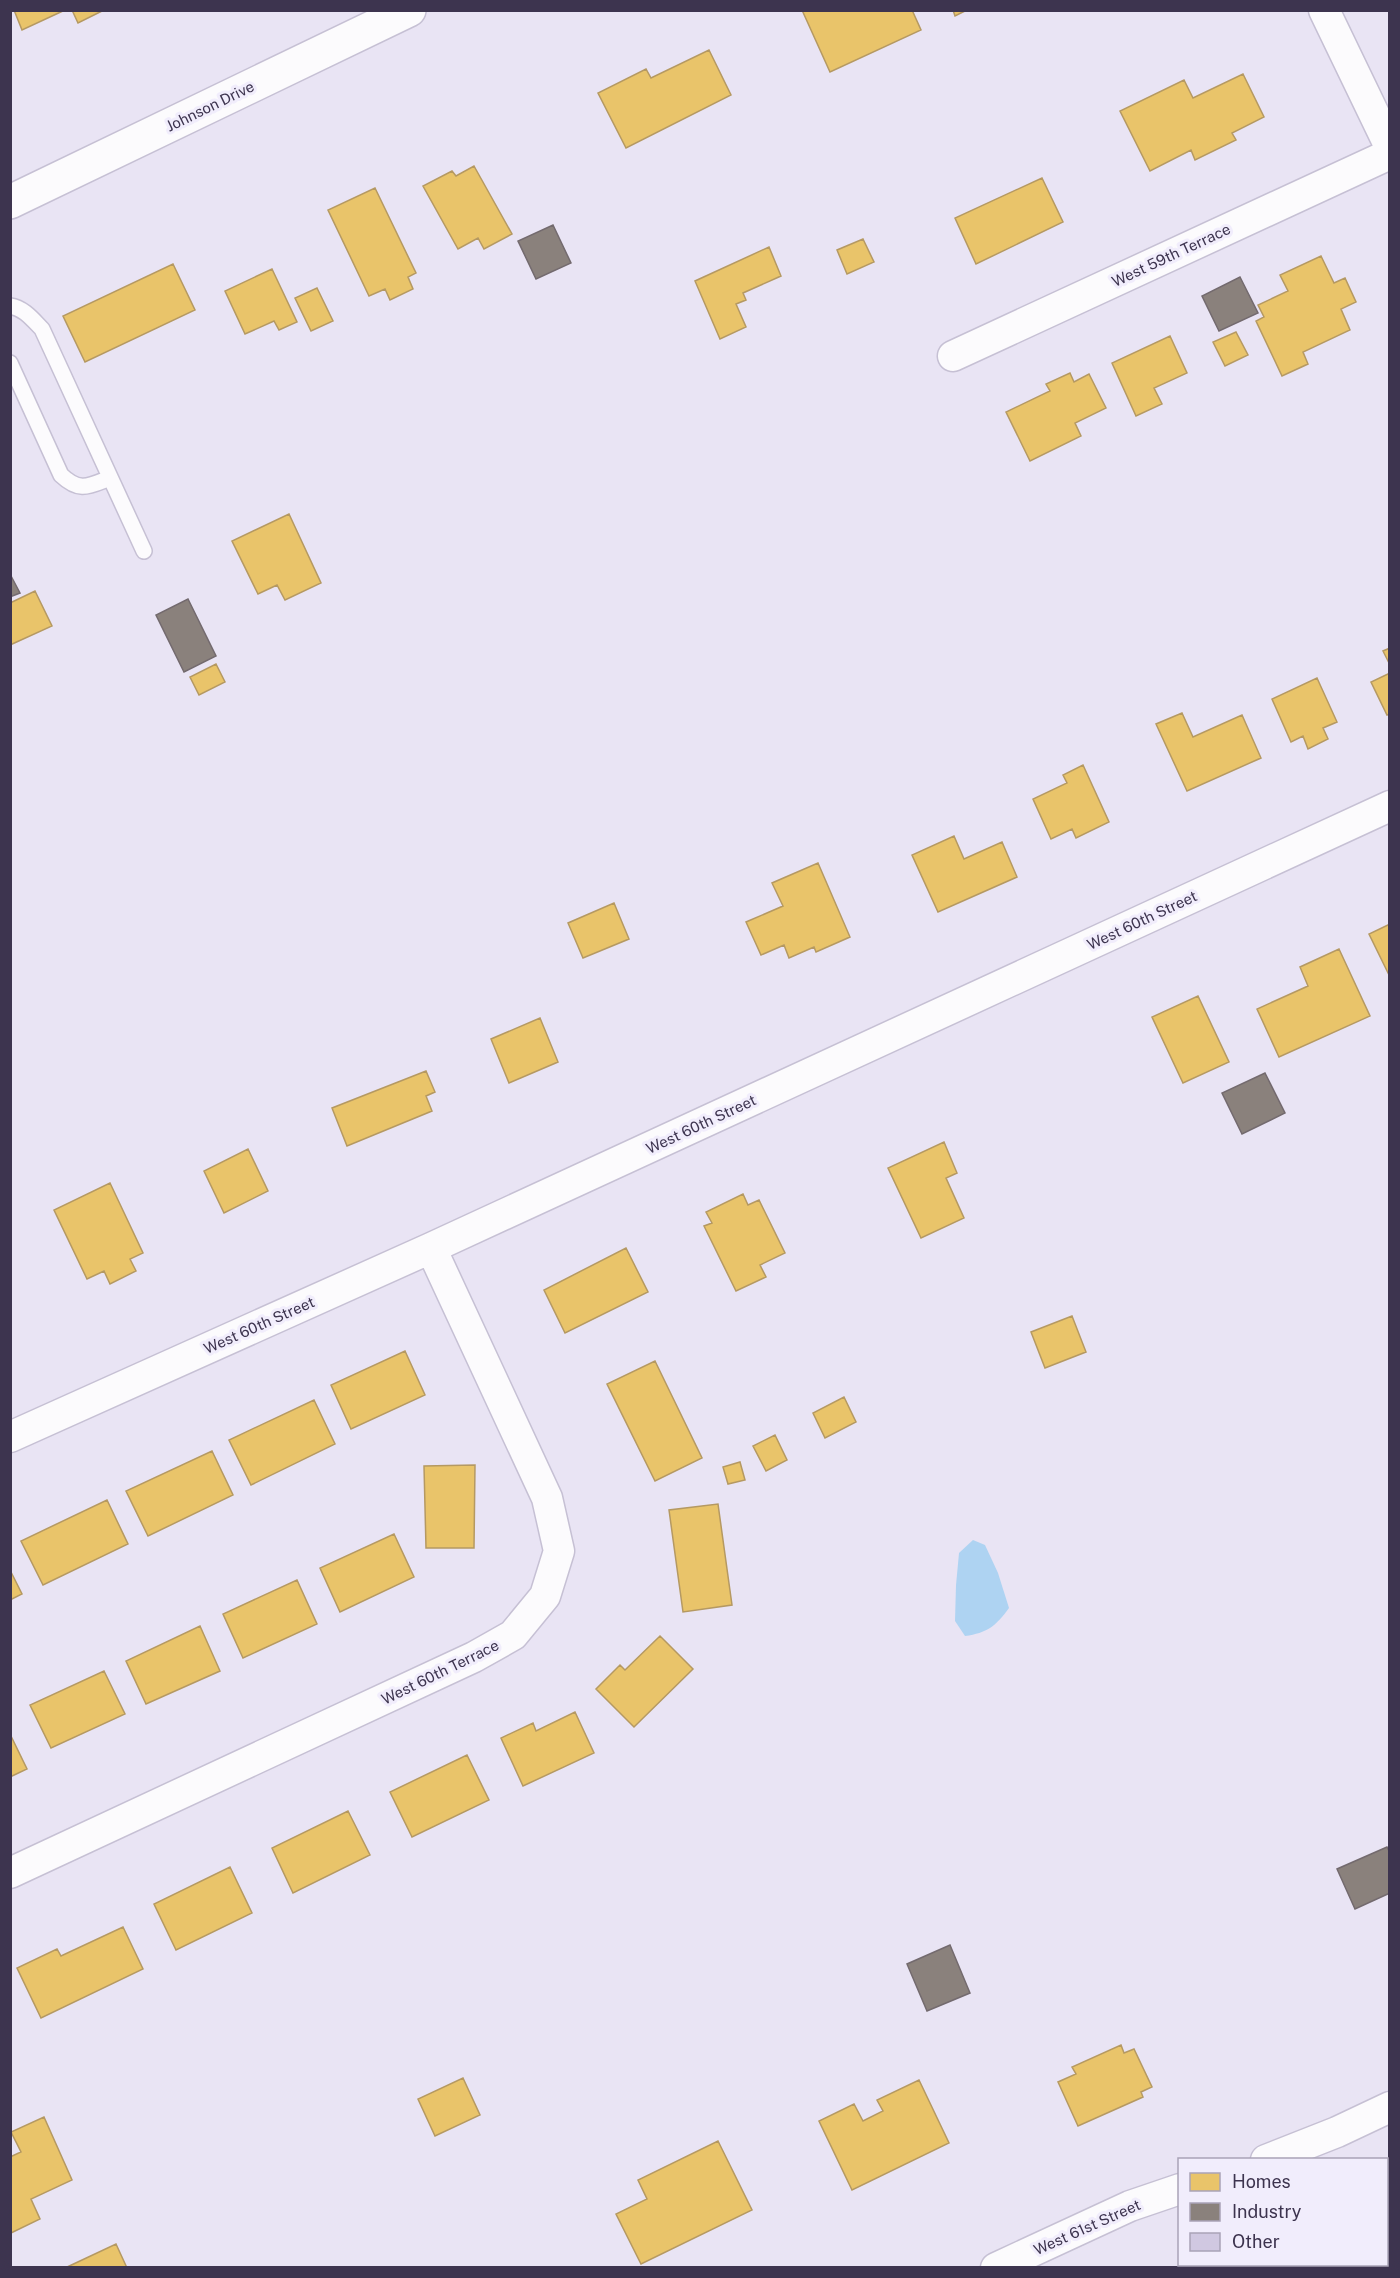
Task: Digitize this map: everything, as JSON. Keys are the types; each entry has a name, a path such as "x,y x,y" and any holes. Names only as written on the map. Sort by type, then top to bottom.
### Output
{"main road":[{"name":"Johnson Drive","path":"10,202 409,10"}],"street":[{"path":"1324,10 1389,147"},
{"name":"West 59th Terrace","path":"953,356 1389,154"},
{"name":"West 60th Street","path":"10,1437 431,1248 1389,806"},
{"name":"West 60th Terrace","path":"10,1874 474,1657 513,1635 545,1596 559,1551 547,1498 431,1248"},
{"path":"1271,2158 1337,2132 1389,2107"},
{"name":"West 61st Street","path":"996,2268 1130,2206 1178,2190"}],"lane":[{"path":"10,306 29,315 42,330 144,551"},
{"path":"10,363 61,475 70,484 83,488 110,478"}],"water":[{"path":"973,1540 985,1545 998,1573 1009,1608 990,1628 965,1636 955,1621 956,1585 959,1553"}],"building: Homes":[{"path":"14,10 65,10 22,30"},
{"path":"72,10 104,10 78,23"},
{"path":"802,10 912,10 921,30 830,72"},
{"path":"953,10 967,10 955,16"},
{"path":"709,50 731,95 626,148 598,93 646,69 651,78"},
{"path":"1243,74 1264,117 1232,133 1236,140 1195,160 1191,150 1150,171 1120,111 1184,80 1193,98"},
{"path":"474,166 512,234 484,249 478,238 458,249 423,186 452,171 456,176"},
{"path":"1042,178 1063,222 976,264 955,218"},
{"path":"375,188 416,273 408,277 413,289 390,300 385,289 369,296 328,210"},
{"path":"863,239 874,262 847,274 837,250"},
{"path":"769,247 781,276 743,293 746,300 736,304 746,327 720,339 695,281"},
{"path":"1321,256 1334,283 1345,278 1356,302 1341,309 1350,330 1303,352 1308,364 1282,376 1256,321 1264,317 1258,305 1288,291 1280,275"},
{"path":"173,264 195,310 85,362 63,316"},
{"path":"272,269 297,322 279,330 274,321 245,334 225,291"},
{"path":"317,288 333,321 311,331 295,298"},
{"path":"1236,332 1248,355 1225,366 1213,342"},
{"path":"1170,336 1187,373 1154,388 1162,404 1136,416 1112,363"},
{"path":"1070,373 1074,382 1089,374 1106,408 1075,423 1081,436 1030,461 1006,412 1050,391 1046,384"},
{"path":"289,514 321,583 285,600 277,585 258,594 232,541"},
{"path":"35,591 52,626 10,645 10,603"},
{"path":"1390,648 1390,665 1383,651"},
{"path":"216,664 225,682 199,695 190,677"},
{"path":"1390,673 1390,714 1387,715 1371,682"},
{"path":"1317,678 1337,722 1323,728 1328,739 1308,749 1303,736 1291,742 1272,699"},
{"path":"1182,713 1193,737 1242,715 1261,758 1187,791 1156,724"},
{"path":"1083,765 1109,822 1076,838 1072,829 1051,839 1033,799 1067,783 1063,775"},
{"path":"954,836 964,859 1002,842 1017,877 938,912 912,855"},
{"path":"818,863 850,937 816,952 814,947 789,958 784,945 761,955 746,922 783,906 772,883"},
{"path":"614,903 629,939 583,958 568,923"},
{"path":"1390,924 1390,977 1369,934"},
{"path":"1339,949 1370,1016 1279,1057 1257,1009 1308,986 1300,967"},
{"path":"1198,996 1229,1062 1183,1083 1152,1017"},
{"path":"540,1018 558,1062 509,1083 491,1039"},
{"path":"426,1071 435,1092 426,1096 432,1111 347,1146 332,1108"},
{"path":"944,1142 957,1173 946,1178 964,1218 921,1238 888,1168"},
{"path":"248,1149 268,1191 224,1213 204,1171"},
{"path":"110,1183 143,1253 130,1259 136,1271 110,1284 104,1271 87,1279 54,1210"},
{"path":"743,1194 748,1205 759,1200 785,1253 760,1265 766,1277 736,1291 704,1226 712,1223 706,1212"},
{"path":"626,1248 648,1292 565,1333 544,1290"},
{"path":"1072,1316 1086,1352 1045,1368 1031,1332"},
{"path":"405,1351 425,1395 351,1429 331,1385"},
{"path":"655,1361 702,1458 655,1481 607,1384"},
{"path":"844,1397 856,1422 825,1438 813,1413"},
{"path":"314,1400 335,1444 251,1485 229,1440"},
{"path":"775,1435 787,1460 766,1471 753,1446"},
{"path":"212,1451 233,1495 148,1536 126,1491"},
{"path":"740,1462 745,1480 728,1484 723,1467"},
{"path":"475,1465 474,1548 426,1548 424,1466"},
{"path":"107,1500 128,1544 43,1585 21,1541"},
{"path":"718,1504 732,1605 683,1612 669,1510"},
{"path":"394,1534 414,1577 340,1612 320,1568"},
{"path":"10,1570 22,1594 10,1600"},
{"path":"297,1580 317,1624 243,1658 223,1614"},
{"path":"200,1626 220,1671 146,1704 126,1661"},
{"path":"660,1636 693,1669 634,1727 596,1689 620,1665 625,1670"},
{"path":"104,1671 125,1714 51,1748 30,1705"},
{"path":"575,1712 594,1753 523,1786 501,1738 533,1723 536,1731"},
{"path":"10,1734 27,1769 10,1777"},
{"path":"467,1755 489,1800 412,1837 390,1792"},
{"path":"348,1811 370,1855 293,1893 272,1848"},
{"path":"230,1867 252,1913 176,1950 154,1904"},
{"path":"123,1927 143,1969 41,2018 17,1968 57,1949 61,1956"},
{"path":"1121,2045 1124,2053 1134,2049 1152,2087 1141,2092 1143,2097 1078,2126 1058,2082 1076,2074 1072,2067"},
{"path":"463,2078 480,2115 435,2136 418,2099"},
{"path":"919,2080 949,2143 852,2190 819,2121 854,2104 863,2121 883,2111 877,2100"},
{"path":"44,2117 72,2180 31,2199 40,2219 11,2233 10,2157 21,2152 11,2132"},
{"path":"718,2141 752,2210 641,2264 616,2214 647,2199 638,2180"},
{"path":"116,2244 127,2268 65,2268"},
{"path":"1263,2266 1264,2268 1230,2268"},
{"path":"1270,2266 1346,2266 1347,2268 1267,2268"}],"building: Industry":[{"path":"553,225 571,263 536,279 518,241"},
{"path":"1240,277 1258,313 1219,331 1202,296"},
{"path":"10,574 20,593 10,597"},
{"path":"188,599 216,656 184,672 156,615"},
{"path":"1265,1073 1285,1113 1242,1134 1222,1093"},
{"path":"1387,1847 1390,1853 1390,1893 1355,1909 1337,1869"},
{"path":"950,1945 970,1993 927,2011 907,1964"}],"building: Other":[{"path":"1390,2213 1390,2228 1388,2225 1388,2214"}]}
